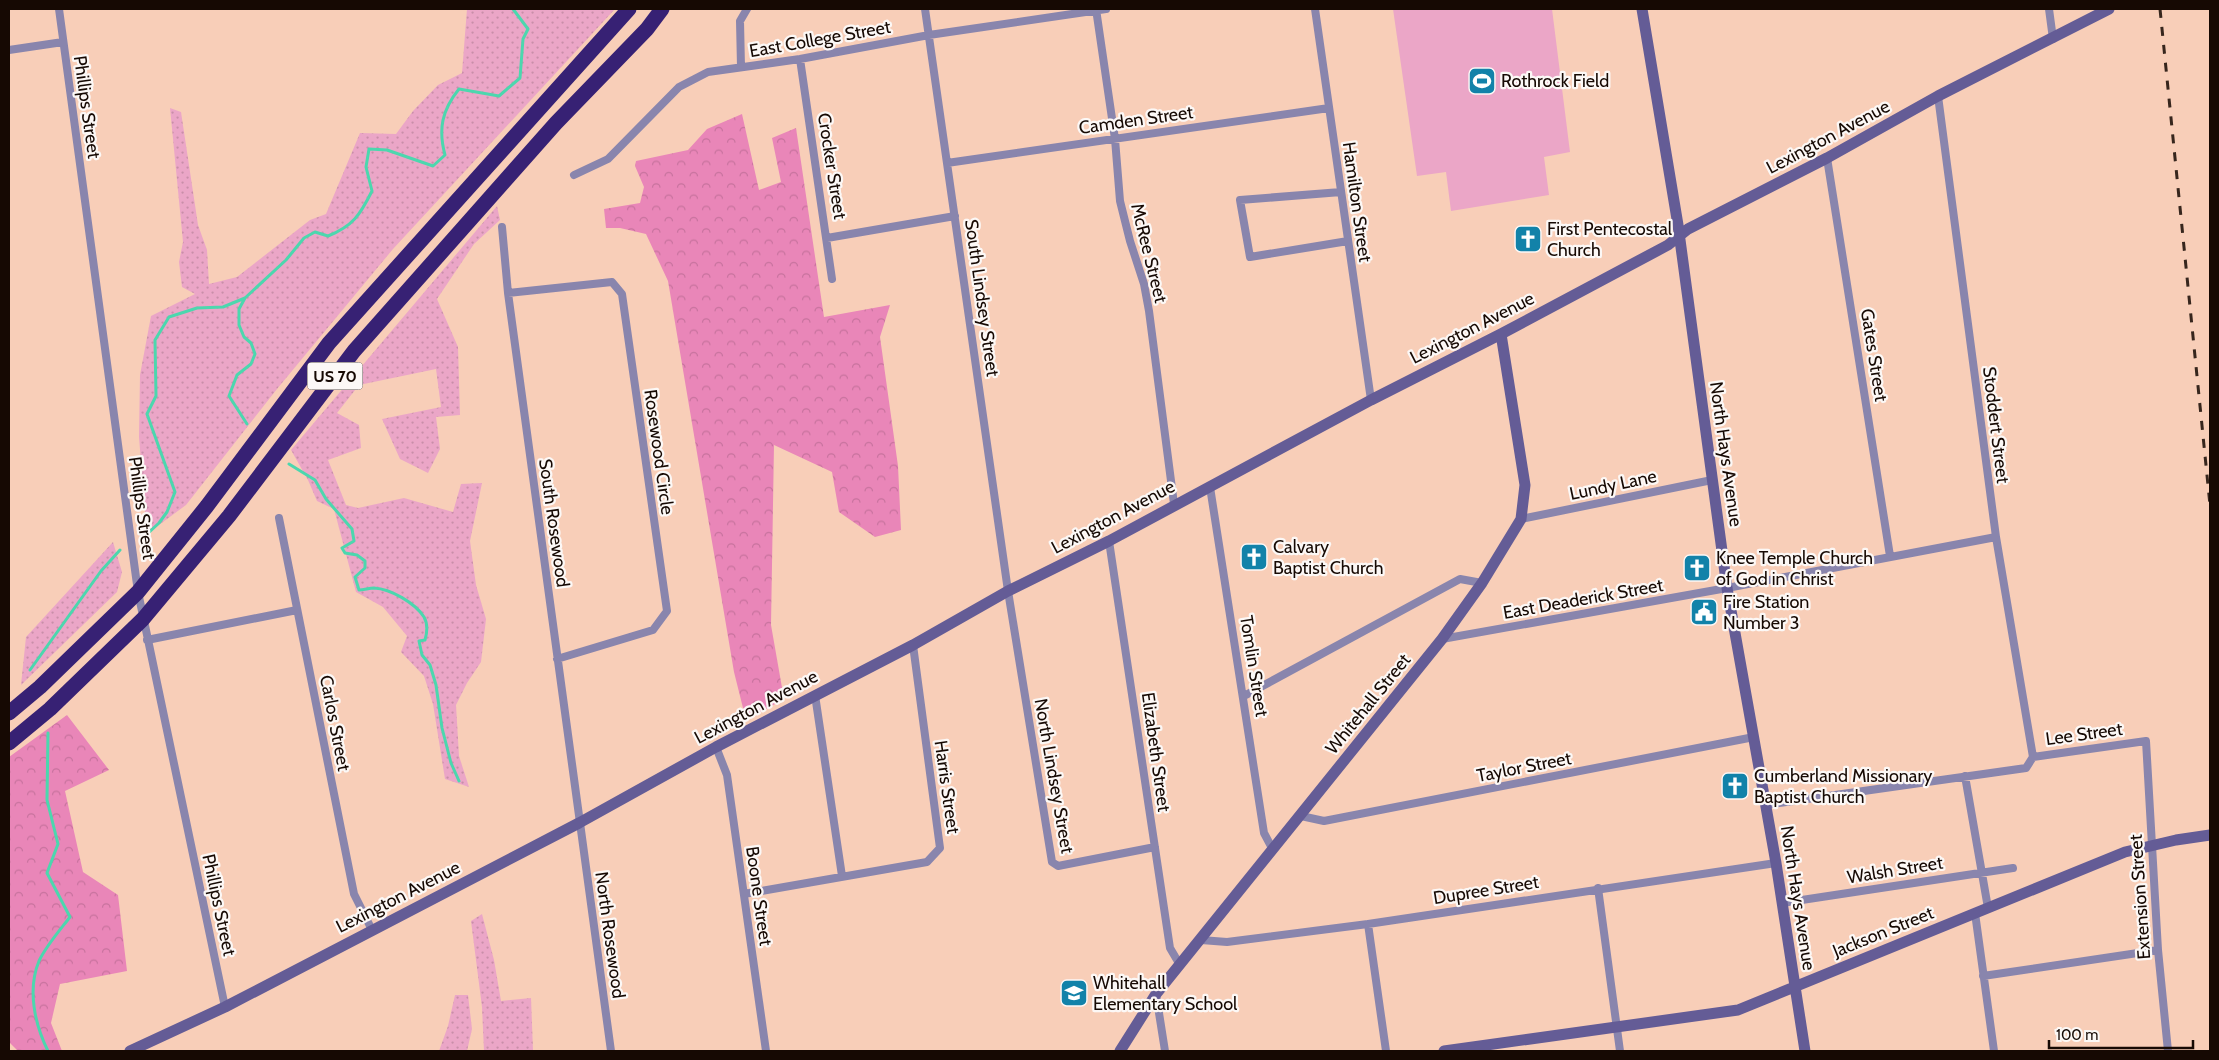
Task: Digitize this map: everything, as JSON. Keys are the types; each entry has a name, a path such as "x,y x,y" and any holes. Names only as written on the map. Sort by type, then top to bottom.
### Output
{"highway":[{"name":"US 70","path":"9,713 40,687 138,592 207,506 329,343 629,9"},
{"name":"US 70","path":"9,743 50,709 143,619 228,516 354,351 556,123 648,29 662,9"}],"street":[{"name":"Phillips Street","path":"59,9 138,592 225,1007"},
{"path":"741,67 740,20 747,9"},
{"name":"South Lindsey Street","path":"925,9 1008,591"},
{"name":"McRee Street","path":"1096,9 1115,139 1120,201 1130,241 1144,284 1149,311 1174,504"},
{"name":"East College Street","path":"574,175 608,159 679,87 708,72 800,59 929,35 1106,9"},
{"name":"Hamilton Street","path":"1315,9 1370,400"},
{"name":"North Hays Avenue","path":"1642,9 1679,235 1727,588 1776,863 1805,1051"},
{"path":"2049,9 2053,39"},
{"name":"Lexington Avenue","path":"130,1051 225,1007 579,823 815,695 913,645 1008,591 1109,540 1370,400 1501,334 1668,245 1679,235 1828,158 1938,96 2110,9"},
{"path":"9,50 63,42"},
{"name":"Crocker Street","path":"800,59 832,279"},
{"name":"Stoddert Street","path":"1938,96 1996,537 2033,757"},
{"name":"Camden Street","path":"947,163 1329,108"},
{"name":"Gates Street","path":"1828,158 1890,556"},
{"path":"1341,192 1240,200 1250,257 1348,241"},
{"path":"827,238 955,216"},
{"name":"South Rosewood","path":"502,227 508,293 579,823"},
{"name":"Rosewood Circle","path":"508,293 612,282 622,294 667,611 653,630 557,659"},
{"name":"Whitehall Street","path":"1120,1051 1156,994 1442,639 1482,583 1521,519 1525,485 1501,334"},
{"name":"Lundy Lane","path":"1521,519 1712,480"},
{"name":"Tomlin Street","path":"1210,487 1264,833 1272,848"},
{"name":"Carlos Street","path":"280,518 354,894 372,930"},
{"name":"East Deaderick Street","path":"1442,639 1996,537"},
{"name":"Elizabeth Street","path":"1109,540 1170,948 1180,965"},
{"path":"1244,696 1460,579 1482,583"},
{"name":"North Lindsey Street","path":"1008,591 1052,862 1058,866 1155,847"},
{"path":"147,640 297,610"},
{"name":"Harris Street","path":"744,894 927,862 940,848 913,645"},
{"path":"815,695 842,876"},
{"name":"Taylor Street","path":"1301,816 1324,821 1754,737"},
{"name":"Lee Street","path":"1765,805 2026,768 2033,757 2146,741"},
{"name":"Extension Street","path":"2146,741 2158,950 2168,1051"},
{"name":"Boone Street","path":"716,748 727,775 766,1051"},
{"path":"1965,776 1988,908"},
{"name":"North Rosewood","path":"579,823 611,1051"},
{"name":"Jackson Street","path":"1444,1051 1738,1010 2125,852 2176,840 2210,835"},
{"name":"Dupree Street","path":"1201,940 1227,942 1368,924 1598,888 1776,863"},
{"name":"Walsh Street","path":"1782,903 2013,868"},
{"path":"1598,888 1620,1051"},
{"path":"1976,913 1994,1051"},
{"path":"1368,924 1386,1051"},
{"path":"1983,976 2158,950"},
{"path":"1156,994 1166,1051"}],"shaded area":[{"path":"467,9 615,9 393,249 277,389 186,505 144,536 146,525 139,437 140,375 151,316 195,294 182,287 179,262 183,242 170,108 181,112 198,225 207,250 209,284 237,277 310,220 326,214 360,133 396,134 413,111 438,85 462,73"},
{"name":"Rothrock Field","path":"1393,9 1552,9 1570,152 1544,157 1549,195 1451,211 1446,172 1417,176"},
{"path":"497,206 500,220 474,244 437,299 458,347 460,415 436,417 440,449 428,473 400,459 382,419 441,407 436,369 359,385 337,413 359,425 361,448 328,460 346,505 358,508 404,498 453,512 461,484 482,483 470,541 476,585 486,619 481,662 467,683 456,705 459,756 469,787 445,779 433,704 424,676 401,652 407,636 383,607 356,592 334,509 317,501 308,480 291,450"},
{"path":"113,542 122,572 117,592 21,685 26,637"},
{"path":"482,914 494,960 501,1001 531,998 533,1050 484,1051 482,1007 471,921"},
{"path":"455,995 468,995 472,1029 467,1051 439,1051 448,1026"}],"green space":[{"path":"742,114 759,190 781,182 772,138 796,128 824,317 890,305 880,337 898,466 901,530 875,537 839,512 832,472 774,445 771,625 784,699 746,720 734,672 668,281 646,234 620,228 606,228 604,209 640,203 644,187 635,166 636,161 688,150 707,129"},
{"path":"67,715 109,770 65,791 83,872 118,895 127,971 60,984 51,1023 62,1051 18,1051 9,1042 9,757"}],"waterway":[{"path":"145,536 159,523 167,512 175,492 147,414 156,396 155,340 169,317 197,308 223,307 245,298 286,260 304,238 315,232 328,236 350,224 364,207 372,191 366,167 369,149 387,150 433,166 445,155 442,137 443,120 445,112 459,89 499,96 520,78 523,39 528,29 513,9"},
{"path":"245,298 239,309 239,325 244,337 251,343 255,354 251,364 237,375 229,396 247,424"},
{"path":"289,464 315,480 326,499 352,529 354,541 342,548 345,553 357,555 365,561 365,568 355,577 359,590 374,588 388,591 409,602 424,617 427,626 426,637 425,640 419,641 422,655 430,665 436,685 442,728 451,763 459,781"},
{"path":"30,670 101,571 120,550"},
{"path":"48,733 47,800 58,844 47,873 70,917 42,955 35,972 34,1007 39,1030 48,1051"}],"railway":[{"path":"2160,9 2210,505"}],"place":[{"name":"Rothrock Field","path":"1482,81"},
{"name":"First Pentecostal Church","path":"1528,239"},
{"name":"Calvary Baptist Church","path":"1254,557"},
{"name":"Knee Temple Church of God in Christ","path":"1697,568"},
{"name":"Fire Station Number 3","path":"1704,612"},
{"name":"Cumberland Missionary Baptist Church","path":"1735,786"},
{"name":"Whitehall Elementary School","path":"1074,993"}]}
